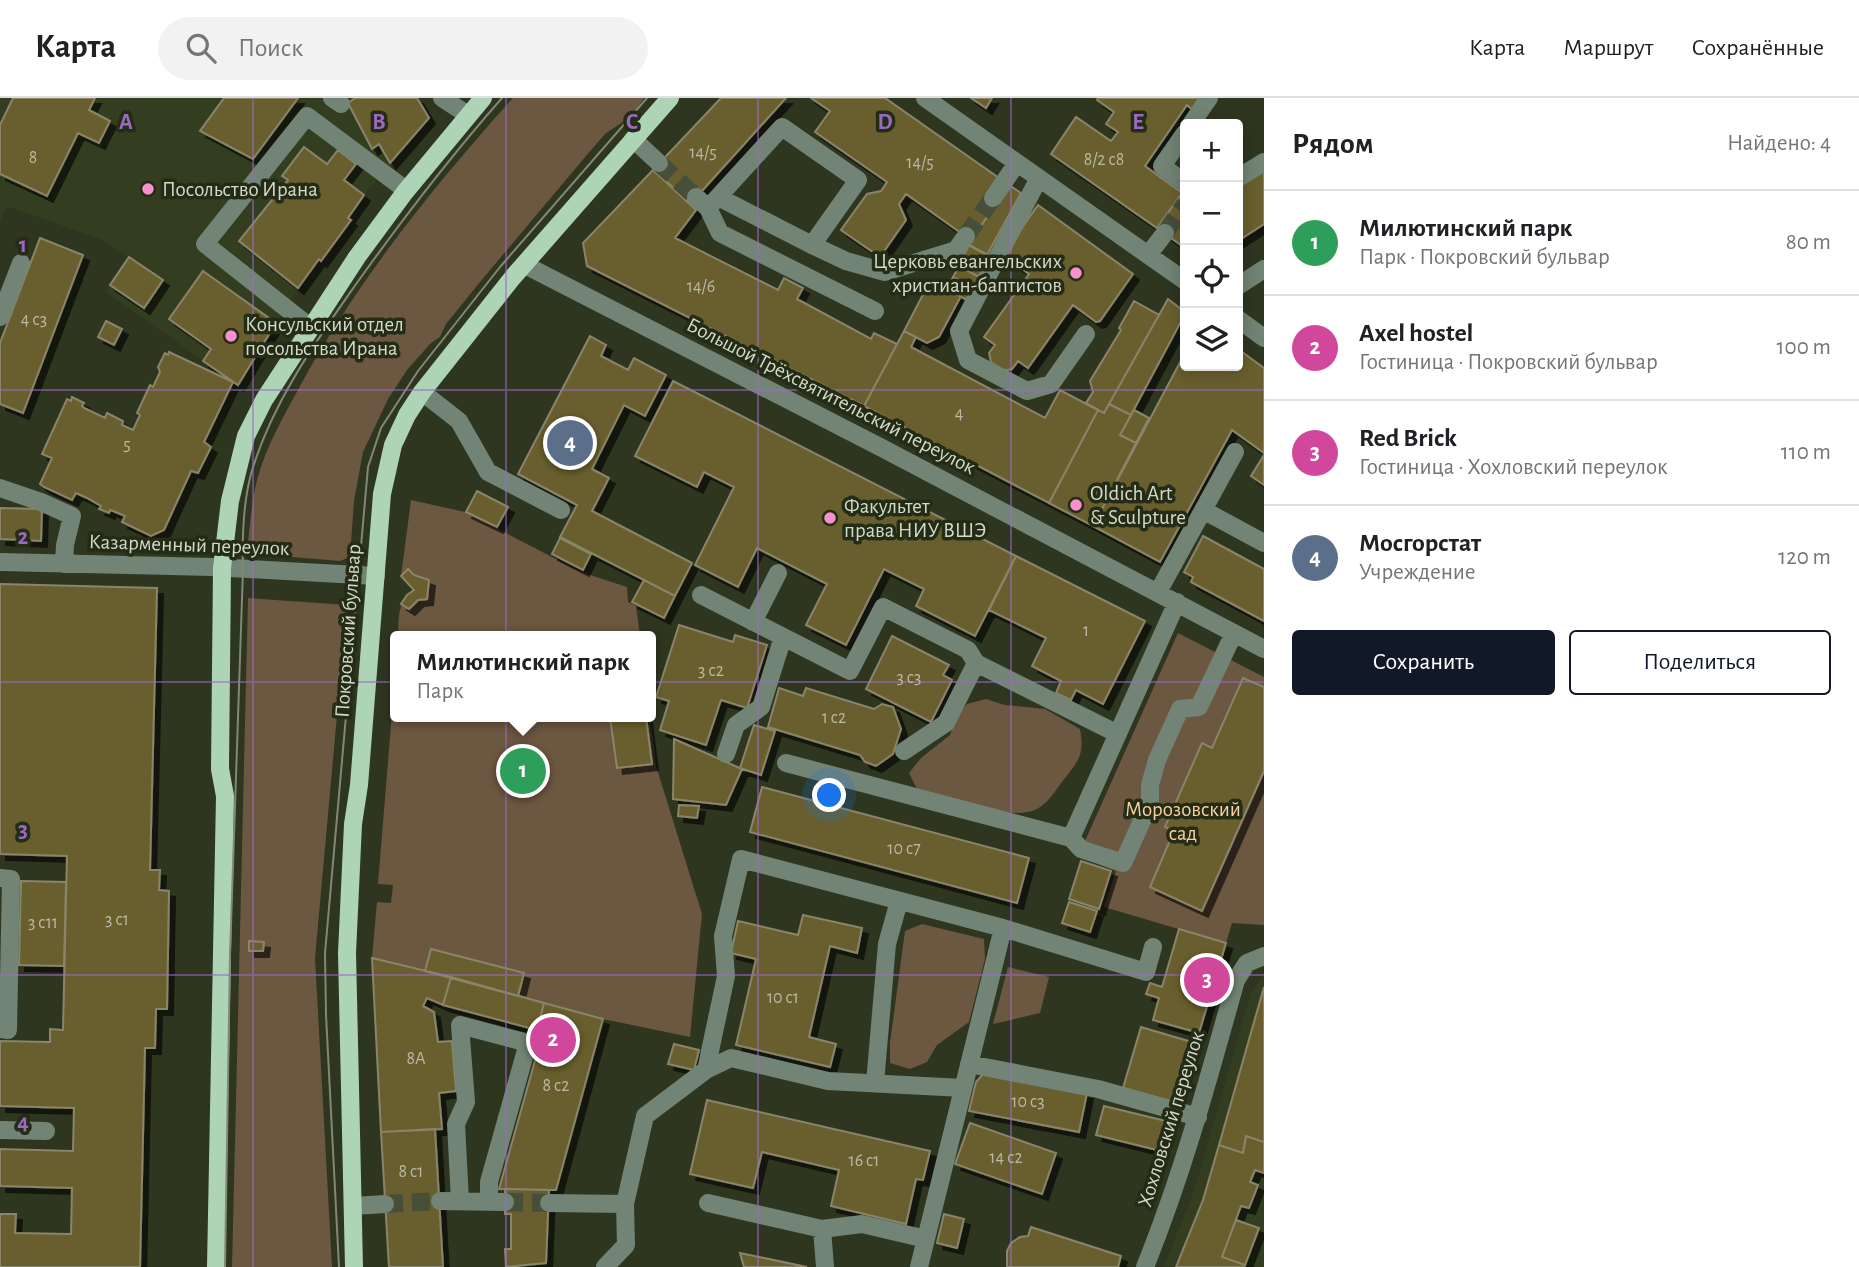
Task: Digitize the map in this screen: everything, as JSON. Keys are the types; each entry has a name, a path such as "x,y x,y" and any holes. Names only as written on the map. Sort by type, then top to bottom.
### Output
{"main road":[{"path":"216,1267 225,796 220,769 222,568 230,501 246,436 264,400 357,257 406,190 483,98"},
{"name":"Покровский бульвар","path":"355,1267 347,953 353,824 359,785 382,494 387,465 407,415 422,392 525,265 670,98"}],"street":[{"path":"442,98 468,115"},
{"path":"925,98 1180,277"},
{"path":"1194,119 1209,98"},
{"path":"310,327 205,244 307,116 406,190"},
{"path":"707,201 782,127 858,180 812,245"},
{"path":"633,139 659,163"},
{"path":"1180,140 1162,166 1180,179"},
{"path":"1243,175 1264,162"},
{"path":"993,198 1017,163"},
{"path":"1039,178 959,331 968,360 1027,391 1051,384 1086,334"},
{"path":"707,201 846,261 886,272 956,250 966,236"},
{"path":"707,201 720,233 875,311"},
{"path":"1149,255 1165,233"},
{"path":"0,317 4,295 21,263"},
{"name":"Большой Трёхсвятительский переулок","path":"525,265 1264,649"},
{"path":"1243,283 1264,269"},
{"path":"1243,323 1264,338"},
{"path":"422,392 459,421 488,472 561,510"},
{"path":"1158,592 1235,452"},
{"path":"0,488 72,516 65,545 64,564"},
{"path":"1203,510 1264,543"},
{"name":"Казарменный переулок","path":"0,562 222,568 376,576"},
{"path":"753,622 778,573"},
{"path":"701,595 850,671 883,607 968,650 976,663 1118,734"},
{"path":"1071,838 1177,602"},
{"path":"786,762 1071,838 1081,849 1123,863 1150,803 1150,785 1157,760 1180,709 1199,707 1234,633"},
{"path":"726,754 736,725 761,707 783,637"},
{"path":"904,751 946,723 976,663"},
{"path":"706,1070 726,976 723,936 741,859 1003,928 1146,972 1153,947"},
{"path":"0,878 11,878 8,1030 0,1030"},
{"path":"875,1083 887,944 899,901"},
{"path":"919,1267 1003,928"},
{"name":"Хохловский переулок","path":"1145,1267 1198,1117 1236,980 1247,963 1264,956"},
{"path":"440,1201 497,1202 489,1182 528,1043 460,1025 466,1101 456,1124 460,1201"},
{"path":"606,1267 626,1245 625,1204 645,1116 706,1070 731,1058 828,1080 963,1088"},
{"path":"969,1064 1098,1089 1198,1117"},
{"path":"0,1130 46,1131"},
{"path":"549,1203 625,1204"},
{"path":"708,1203 822,1229 862,1224 926,1239"},
{"path":"352,1206 385,1204"},
{"path":"822,1229 825,1267"}],"shaded area":[{"path":"0,98 417,98 429,118 364,195 348,218 351,220 298,288 238,385 106,292 128,257 103,240 7,206 0,224"},
{"path":"1264,975 1264,1267 1164,1267 1195,1188 1251,992"}],"green space":[{"path":"513,98 644,98 633,115 605,134 586,156 446,324 440,337 431,343 407,370 388,399 363,452 354,501 350,557 340,561 255,554 248,548 248,543 257,480 281,421 321,349 397,237"},
{"path":"411,500 465,512 581,572 627,587 628,602 636,606 639,631 398,631 404,599 414,590 401,576"},
{"path":"248,598 347,605 315,958 332,1267 232,1267"},
{"name":"Морозовский сад","path":"1178,633 1264,677 1264,925 1232,923 1226,943 1104,907 1116,871 1100,865 1106,848 1085,841"},
{"path":"986,699 1005,705 1045,709 1080,729 1082,746 1076,763 1051,797 1037,809 1011,813 961,803 917,789 909,773 921,758 950,735 956,717 967,704"},
{"path":"391,722 651,722 656,766 702,914 690,1037 603,1019 372,958 377,902 391,903 393,885 378,884"},
{"path":"922,924 984,939 985,959 969,1022 937,1045 927,1062 910,1069 890,1063 890,1043 905,931"},
{"path":"1008,967 1049,977 1040,1013 993,1024"}],"building":[{"path":"13,98 95,98 89,110 110,121 99,143 78,133 47,196 0,174 0,125"},
{"path":"224,98 298,98 253,159 200,131"},
{"path":"355,98 417,98 429,118 390,163 379,144 372,149 348,103"},
{"path":"721,98 786,98 691,203 653,170"},
{"path":"811,98 885,98 999,178 998,201 971,240 906,194 899,204 906,220 880,257 841,230 867,194 881,191 887,182 815,132 830,111"},
{"path":"971,98 992,98 986,108"},
{"path":"1203,98 1194,111 1187,105 1145,166 1180,192 1180,196 1157,228 1051,154 1076,117 1111,141 1118,132 1106,124 1114,112 1097,100"},
{"path":"304,147 327,164 338,150 356,164 344,180 364,195 348,218 351,220 298,288 239,241 288,180 282,176"},
{"path":"653,170 696,210 675,238 778,290 784,278 803,288 797,299 871,339 874,333 897,344 864,406 587,266 583,243"},
{"path":"1264,171 1264,224 1243,238 1243,184"},
{"path":"1009,185 1021,193 987,255 968,245"},
{"path":"1180,196 1180,244 1157,228"},
{"path":"1038,205 1133,274 1100,321 1096,322 1073,305 1028,368 1018,361 1012,369 1003,371 991,362 989,353 995,345 984,337 1029,274 1005,257 1005,252"},
{"path":"40,238 83,255 23,413 0,404 0,343"},
{"path":"969,245 990,256 979,277 959,266"},
{"path":"129,257 163,280 144,308 110,285"},
{"path":"959,266 979,277 973,288 953,277"},
{"name":"Консульский отдел посольства Ирана","path":"203,271 276,323 238,385 203,361 211,349 169,319"},
{"path":"953,277 973,288 967,300 947,289"},
{"path":"930,281 961,296 939,337 927,343 904,331"},
{"path":"1168,299 1180,308 1180,323 1131,415 1109,404"},
{"path":"1134,301 1159,315 1104,413 1086,403 1093,392 1090,381 1121,330 1119,328"},
{"path":"106,321 122,329 114,345 98,337"},
{"path":"904,331 916,337 911,347 1045,418 1060,390 1098,410 1049,503 864,406"},
{"path":"590,336 606,345 601,356 628,370 634,358 666,375 645,416 624,405 592,469 609,478 592,511 692,563 675,596 560,537 577,505 518,474"},
{"path":"169,352 233,382 204,442 211,447 198,473 191,471 164,530 151,536 122,522 125,516 99,509 101,506 87,498 76,493 72,500 40,484 52,458 42,454 67,399 71,401 72,397 84,403 84,408 105,418 107,413 133,430 140,415 137,413 150,385 153,387 160,372 158,367 165,353 168,355"},
{"path":"1243,353 1264,368 1264,453 1232,430 1160,562 1093,526 1180,362 1180,371 1243,371"},
{"name":"Факультет права НИУ ВШЭ","path":"673,381 1016,556 975,636 916,606 924,589 884,569 846,645 806,625 827,584 757,548 738,587 695,565 734,487 704,472 697,487 635,456"},
{"path":"1109,404 1131,415 1120,435 1136,443 1093,526 1049,503 1098,410 1104,413"},
{"path":"1134,410 1149,418 1136,443 1120,435"},
{"path":"1264,455 1264,485 1251,476"},
{"path":"477,491 508,507 497,527 466,512"},
{"path":"0,508 42,509 41,541 0,539"},
{"path":"1203,536 1264,569 1264,621 1191,582 1193,577 1184,572"},
{"path":"560,538 591,554 583,570 552,554"},
{"path":"1016,556 1145,621 1103,704 1076,690 1071,700 1056,693 1061,681 1032,666 1046,638 989,610"},
{"path":"408,569 414,575 429,580 427,599 418,600 409,609 401,604 414,590 401,576"},
{"path":"644,580 675,596 664,618 632,602"},
{"path":"0,584 157,588 150,870 160,870 159,890 169,891 167,1009 156,1009 155,1048 145,1048 140,1267 0,1267 0,1214 16,1214 15,1233 71,1234 72,1188 0,1186 0,1149 73,1151 74,1108 0,1106 0,1041 50,1042 50,1029 63,1030 67,856 0,854"},
{"path":"679,625 733,642 735,635 767,645 747,708 721,700 706,745 660,730 669,701 656,697"},
{"path":"892,636 949,665 943,675 952,680 931,722 866,689"},
{"path":"1243,678 1264,687 1264,771 1202,911 1150,887 1174,831 1165,827 1202,743 1212,748"},
{"path":"779,688 803,696 806,688 874,709 882,704 893,707 901,729 893,754 876,766 865,762 860,755 768,727"},
{"path":"611,722 647,722 652,764 617,768"},
{"path":"754,725 775,731 761,775 740,768"},
{"path":"674,739 742,769 726,805 673,799"},
{"path":"762,787 1029,858 1017,903 750,832"},
{"path":"679,805 699,806 697,818 678,816"},
{"path":"1081,861 1111,871 1099,909 1069,899"},
{"path":"21,881 66,882 64,966 19,965"},
{"path":"1069,902 1097,911 1090,932 1062,923"},
{"path":"803,915 862,928 857,953 830,946 809,1037 836,1044 830,1067 736,1045 756,959 731,953 738,921 798,935"},
{"path":"1179,929 1226,943 1199,1033 1153,1020 1159,998 1146,994 1150,983 1162,987"},
{"path":"249,941 264,942 263,951 249,951"},
{"path":"431,949 524,973 518,996 425,971"},
{"path":"372,958 451,977 443,1005 427,998 423,1006 434,1012 438,1042 452,1041 456,1091 439,1093 442,1129 381,1132"},
{"path":"451,977 544,1003 537,1030 443,1005"},
{"path":"1264,987 1264,1142 1246,1136 1243,1153 1219,1145"},
{"path":"544,1003 603,1019 556,1190 499,1189 543,1032 537,1030"},
{"path":"1141,1027 1195,1043 1176,1103 1123,1088"},
{"path":"674,1044 699,1050 694,1070 668,1064"},
{"path":"985,1072 1087,1093 1079,1132 969,1111 976,1082"},
{"path":"707,1100 930,1151 923,1180 916,1179 906,1224 831,1206 839,1170 762,1152 753,1188 690,1174"},
{"path":"1104,1106 1170,1122 1161,1151 1096,1135"},
{"path":"970,1123 1056,1153 1042,1194 955,1164"},
{"path":"435,1129 443,1267 389,1267 381,1132"},
{"path":"1246,1136 1264,1142 1264,1173 1255,1170 1250,1182 1258,1185 1249,1208 1241,1206 1222,1257 1245,1265 1244,1267 1176,1267 1203,1200 1219,1145 1243,1153"},
{"path":"505,1189 549,1190 546,1263 506,1267 505,1249 511,1249 511,1214 505,1214"},
{"path":"944,1214 964,1219 957,1248 937,1243"},
{"path":"1236,1220 1259,1228 1245,1265 1222,1257"},
{"path":"1031,1227 1121,1256 1118,1267 1007,1267 1007,1251 1011,1243 1020,1237 1028,1236"},
{"path":"740,1253 807,1267 744,1267"}],"tunnel":[{"path":"659,163 696,197"},
{"path":"966,236 993,198"},
{"path":"1165,233 1180,211"},
{"path":"385,1204 440,1201"},
{"path":"505,1202 549,1203"}],"tram line":[{"path":"225,1267 230,955 243,533 251,474 282,400 324,331 408,214 502,98"},
{"path":"339,1267 325,953 368,467 381,428 418,371 500,267 647,98"}],"place":[{"name":"Посольство Ирана","path":"148,189"},
{"name":"Церковь евангельских христиан-баптистов","path":"1076,273"},
{"name":"Консульский отдел посольства Ирана","path":"231,336"},
{"name":"Мосгорстат","path":"570,443"},
{"name":"Oldich Art & Sculpture","path":"1076,505"},
{"name":"Факультет права НИУ ВШЭ","path":"830,518"},
{"name":"Милютинский парк","path":"523,771"},
{"name":"Red Brick","path":"1207,980"},
{"name":"Axel hostel","path":"553,1040"}]}
